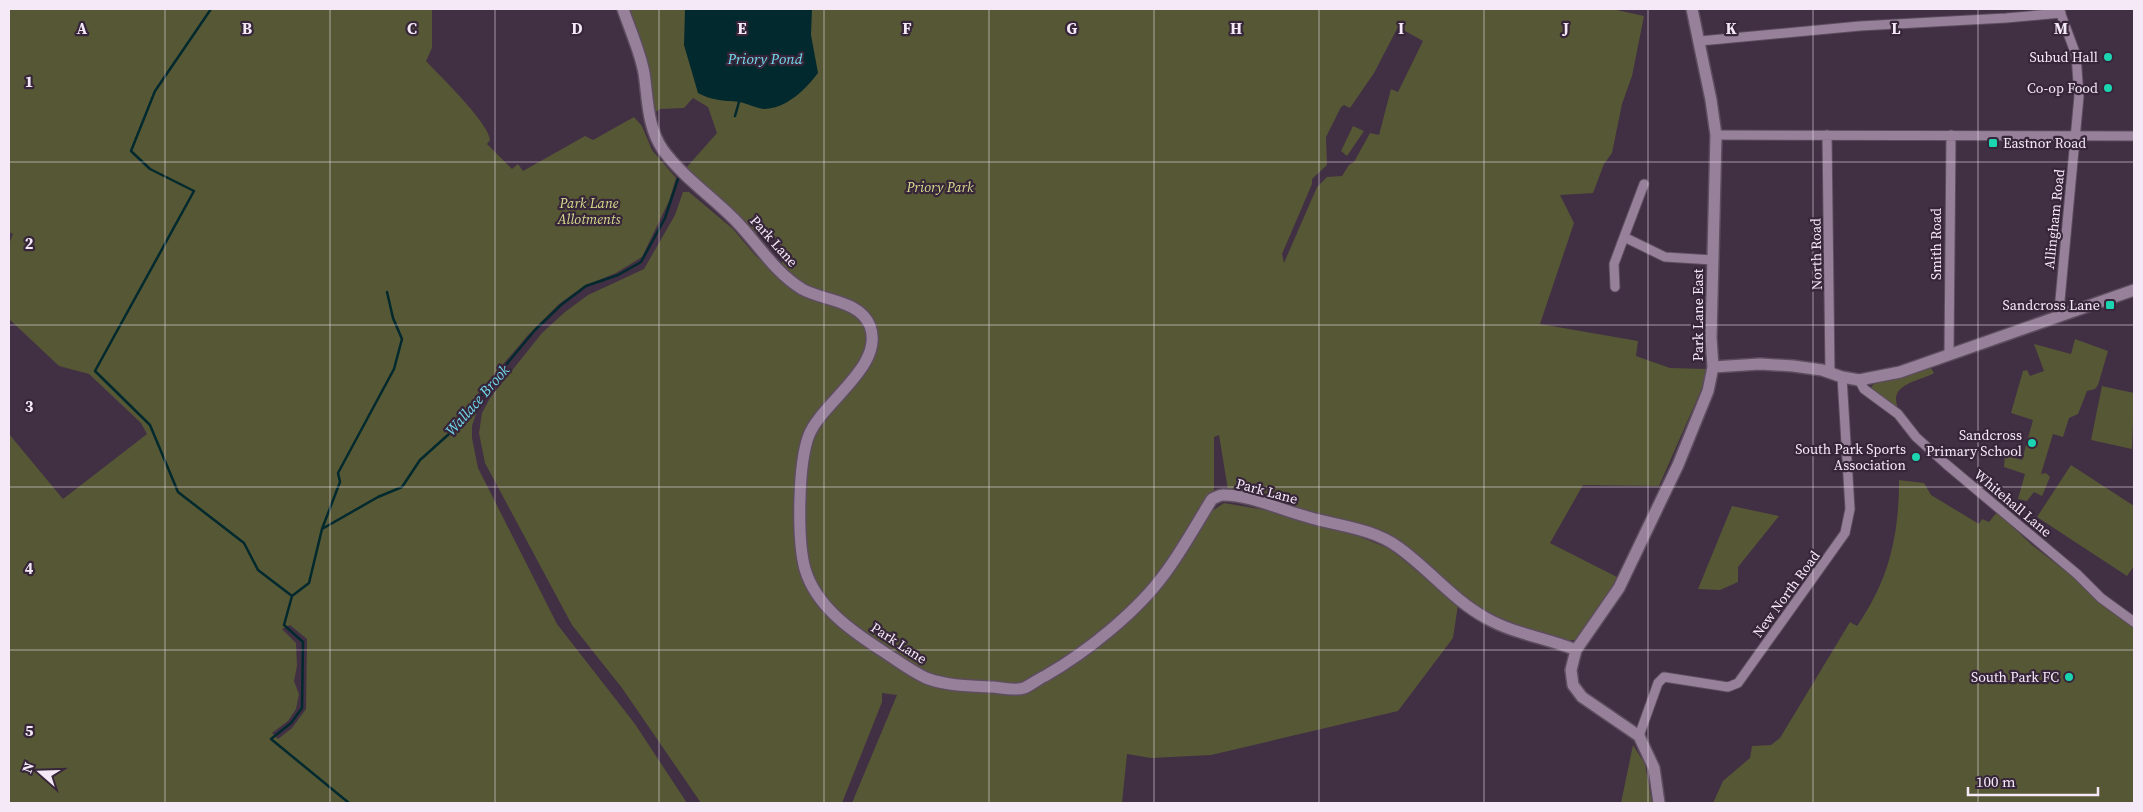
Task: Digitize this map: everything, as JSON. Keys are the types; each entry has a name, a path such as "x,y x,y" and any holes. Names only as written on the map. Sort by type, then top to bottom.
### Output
{"street":[{"name":"Park Lane","path":"623,9 644,72 654,132 670,159 745,230 785,277 806,291 854,308 870,324 872,334 866,360 856,378 816,421 809,436 803,458 801,490 804,568 814,592 833,614 862,638 928,679 956,685 1022,689 1073,660 1126,616 1165,574 1212,499 1221,495 1257,501 1309,518 1364,530 1396,545 1447,587 1464,605 1488,620 1576,650"},
{"name":"Park Lane East","path":"1576,650 1619,588 1678,465 1708,391 1714,367 1711,338 1716,135 1700,41 1692,9"},
{"path":"1700,41 1860,26 2006,18 2060,11"},
{"name":"Allingham Road","path":"2060,11 2074,48 2078,71 2076,136 2060,300 2062,314"},
{"path":"1716,135 1951,134 2134,136"},
{"name":"Smith Road","path":"1949,353 1951,134"},
{"name":"North Road","path":"1827,135 1830,372"},
{"path":"1615,287 1614,264 1644,184"},
{"path":"1624,237 1665,257 1713,260"},
{"path":"1714,367 1760,364 1793,366 1830,372 1842,378 1859,380 1900,372 1949,353 2134,290"},
{"name":"New North Road","path":"1639,736 1658,683 1664,677 1728,687 1738,683 1841,542 1850,509 1842,378"},
{"name":"Whitehall Lane","path":"1859,380 1864,389 1898,414 1916,437 1946,464 2077,574 2102,598 2134,622"},
{"path":"1576,650 1571,670 1573,685 1577,691 1598,709 1639,736 1654,768 1659,803"}],"green space":[{"name":"Park Lane Allotments","path":"9,9 432,9 432,48 426,61 482,123 488,132 490,140 487,144 512,169 518,164 523,171 585,136 593,140 634,117 642,126 652,150 676,178 669,201 642,257 616,273 584,286 559,304 528,335 476,396 480,401 472,426 472,438 478,468 557,624 635,724 687,803 9,803 9,434 63,499 147,434 141,423 89,374 59,366 9,319 9,244 13,234 9,232","holes":["290,625 307,639 306,709 292,728 278,739 272,733 288,721 296,709 299,694 294,681 297,666 296,643 282,629"]},
{"name":"Priory Park","path":"625,9 1612,9 1644,16 1632,76 1622,104 1612,153 1604,164 1593,193 1560,195 1574,223 1540,324 1638,341 1636,356 1670,368 1707,369 1705,381 1659,486 1583,485 1550,543 1617,577 1575,640 1560,640 1499,618 1471,604 1398,540 1361,525 1228,490 1219,435 1214,437 1214,490 1168,565 1124,613 1091,640 1095,648 1134,615 1172,572 1206,515 1224,503 1277,512 1317,526 1353,534 1390,549 1458,605 1453,638 1398,711 1211,755 1151,758 1127,754 1122,803 852,803 897,695 882,693 882,702 842,803 701,803 622,688 572,625 485,463 479,433 482,413 490,398 542,333 565,312 588,295 644,269 675,215 683,192 689,192 733,229 755,255 780,277 784,249 764,228 754,235 708,187 686,168 717,133 708,107 693,98 684,108 660,109 653,114 646,65","holes":["1398,27 1423,41 1398,92 1391,89 1379,135 1370,133 1354,162 1349,165 1342,176 1327,177 1317,187 1284,263 1282,254 1312,184 1312,179 1327,165 1326,137 1341,107 1344,105 1350,108 1374,73"]},
{"path":"1353,126 1364,131 1347,156 1341,151"},
{"path":"2075,339 2108,351 2098,385 2095,389 2087,391 2078,414 2069,418 2063,437 2053,434 2041,474 2046,473 2050,477 2042,496 2034,492 2027,501 2018,499 2025,474 2004,467 2005,455 2022,460 2033,420 2011,413 2023,371 2027,370 2030,376 2044,371 2034,344 2071,354"},
{"path":"1931,368 1934,373 1901,389 1897,394 1896,400 1898,408 1873,391 1871,387 1874,384"},
{"path":"2102,386 2134,393 2132,449 2091,440"},
{"path":"2071,465 2134,506 2134,566 2127,576 2037,517"},
{"path":"1899,480 1924,483 1931,495 1979,524 1982,519 1989,522 1997,512 2032,545 2081,583 2096,600 2134,628 2134,803 1713,803 1723,781 1750,758 1752,746 1771,745 1780,738 1850,622 1857,626 1868,609 1877,592 1890,557 1897,520"},
{"path":"1732,506 1779,516 1738,567 1738,582 1720,590 1698,589"},
{"path":"1633,745 1645,764 1652,803 1621,803"}],"water":[{"name":"Priory Pond","path":"685,9 812,9 811,35 818,73 795,97 773,108 762,109 742,103 703,96 698,93 684,45"}],"waterway":[{"path":"211,9 155,91 131,151 150,169 194,191 95,371 150,425 178,492 244,543 258,570 292,596"},
{"path":"735,116 739,102"},
{"name":"Wallace Brook","path":"349,803 271,739 291,723 302,708 303,642 284,625 292,596 309,583 322,529 378,497 402,487 420,460 459,425 535,330 561,305 586,286 618,275 641,262 665,218 678,179"},
{"path":"322,529 340,482 338,473 394,369 402,339 393,318 387,292"}],"place":[{"name":"Subud Hall","path":"2108,57"},
{"name":"Co-op Food","path":"2108,88"},
{"name":"Eastnor Road","path":"1993,143"},
{"name":"Sandcross Lane","path":"2110,305"},
{"name":"Sandcross Primary School","path":"2032,443"},
{"name":"South Park Sports Association","path":"1916,457"},
{"name":"South Park FC","path":"2069,677"}]}
